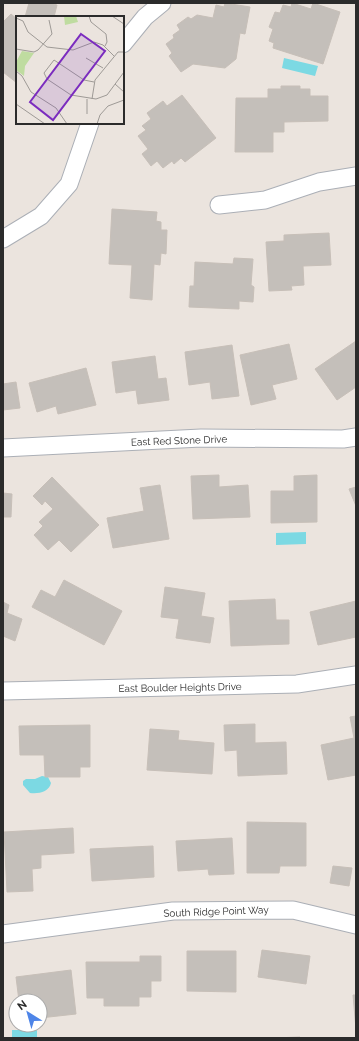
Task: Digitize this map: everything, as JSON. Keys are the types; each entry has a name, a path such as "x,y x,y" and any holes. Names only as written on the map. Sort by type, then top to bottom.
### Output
{"street":[{"path":"124,43 145,17 162,3"},
{"path":"3,239 41,216 69,184 90,124"},
{"path":"219,205 266,200 319,182 356,176"},
{"name":"East Red Stone Drive","path":"3,448 201,438 343,439 356,437"},
{"name":"East Boulder Heights Drive","path":"3,691 297,684 356,676"},
{"name":"South Ridge Point Way","path":"3,934 174,911 294,910 356,925"}],"water":[{"path":"284,58 318,66 315,76 282,68"},
{"path":"306,532 306,544 276,545 276,533"},
{"path":"42,776 48,777 51,783 50,786 43,792 30,793 23,785 23,781 26,779 35,779"},
{"path":"12,1033 37,1033 37,1038 12,1038"}],"building":[{"path":"29,3 50,3 57,5 54,16 25,16"},
{"path":"225,3 250,7 245,34 240,33 236,59 225,68 193,64 181,72 169,56 172,53 166,44 174,38 173,35 180,30 177,25 188,17 191,19 197,15 213,18 216,5 224,7"},
{"path":"292,3 311,9 313,3 340,12 323,64 273,48 274,43 269,41 273,29 269,27 275,12 280,13 283,5 291,7"},
{"path":"11,14 16,18 16,82 3,72 3,22"},
{"path":"281,86 300,86 300,89 310,89 310,96 328,96 328,121 284,122 284,132 273,132 273,152 235,152 236,98 268,98 268,89 281,89"},
{"path":"182,95 216,138 185,162 181,158 174,164 172,161 163,168 157,161 151,166 142,154 148,149 138,136 146,130 142,126 151,119 147,113 163,101 167,106"},
{"path":"112,209 157,212 156,221 161,222 161,230 167,230 166,254 161,253 160,265 154,264 152,300 130,298 132,265 109,264"},
{"path":"329,233 331,265 303,266 304,285 291,286 292,290 269,291 266,242 284,241 284,235"},
{"path":"234,258 253,259 251,285 254,287 253,302 239,301 239,309 189,307 190,286 194,286 195,262 233,264"},
{"path":"356,341 356,387 337,400 315,369"},
{"path":"289,344 297,379 272,385 276,399 251,405 240,355"},
{"path":"232,345 239,396 212,399 210,382 189,385 185,352"},
{"path":"155,356 158,379 166,378 169,400 138,404 136,390 116,393 112,362"},
{"path":"86,368 96,405 58,414 56,406 37,412 29,383"},
{"path":"16,382 20,408 3,410 3,384"},
{"path":"219,475 219,487 248,485 250,517 193,519 191,476"},
{"path":"317,475 317,522 271,523 271,491 294,491 294,476"},
{"path":"52,477 99,525 71,552 59,540 48,550 34,535 43,526 39,522 53,509 45,501 42,505 33,496"},
{"path":"160,485 169,539 113,548 107,518 144,511 140,488"},
{"path":"356,487 356,506 349,489"},
{"path":"3,493 12,494 11,517 3,517"},
{"path":"64,580 122,611 104,645 32,607 41,590 55,597"},
{"path":"165,587 205,593 201,616 214,618 210,643 176,638 179,619 161,617"},
{"path":"275,599 276,620 289,620 289,644 231,646 229,601"},
{"path":"356,601 356,637 318,645 310,612"},
{"path":"3,602 9,605 7,613 22,619 15,641 3,636"},
{"path":"356,716 356,775 328,780 321,745 354,738 350,717"},
{"path":"255,724 255,743 286,742 287,774 238,776 237,750 225,751 224,725"},
{"path":"90,725 90,767 80,767 80,777 45,777 44,755 20,755 19,726"},
{"path":"150,729 179,731 178,740 214,743 212,774 147,770"},
{"path":"247,822 306,823 306,866 280,866 279,873 247,873"},
{"path":"73,828 74,853 41,855 41,868 32,869 33,891 7,892 4,832"},
{"path":"232,838 234,874 209,875 208,869 178,871 176,841"},
{"path":"153,846 154,877 92,881 90,849"},
{"path":"333,866 352,868 349,886 330,883"},
{"path":"262,950 310,956 306,984 258,977"},
{"path":"187,951 236,951 236,992 187,991"},
{"path":"140,956 161,956 161,981 151,981 151,997 139,997 139,1006 104,1006 104,998 87,998 86,962 140,962"},
{"path":"71,970 76,1014 48,1017 48,993 18,993 16,977"},
{"path":"353,995 356,995 356,1029"},
{"path":"300,1037 300,1038 273,1038"}]}
